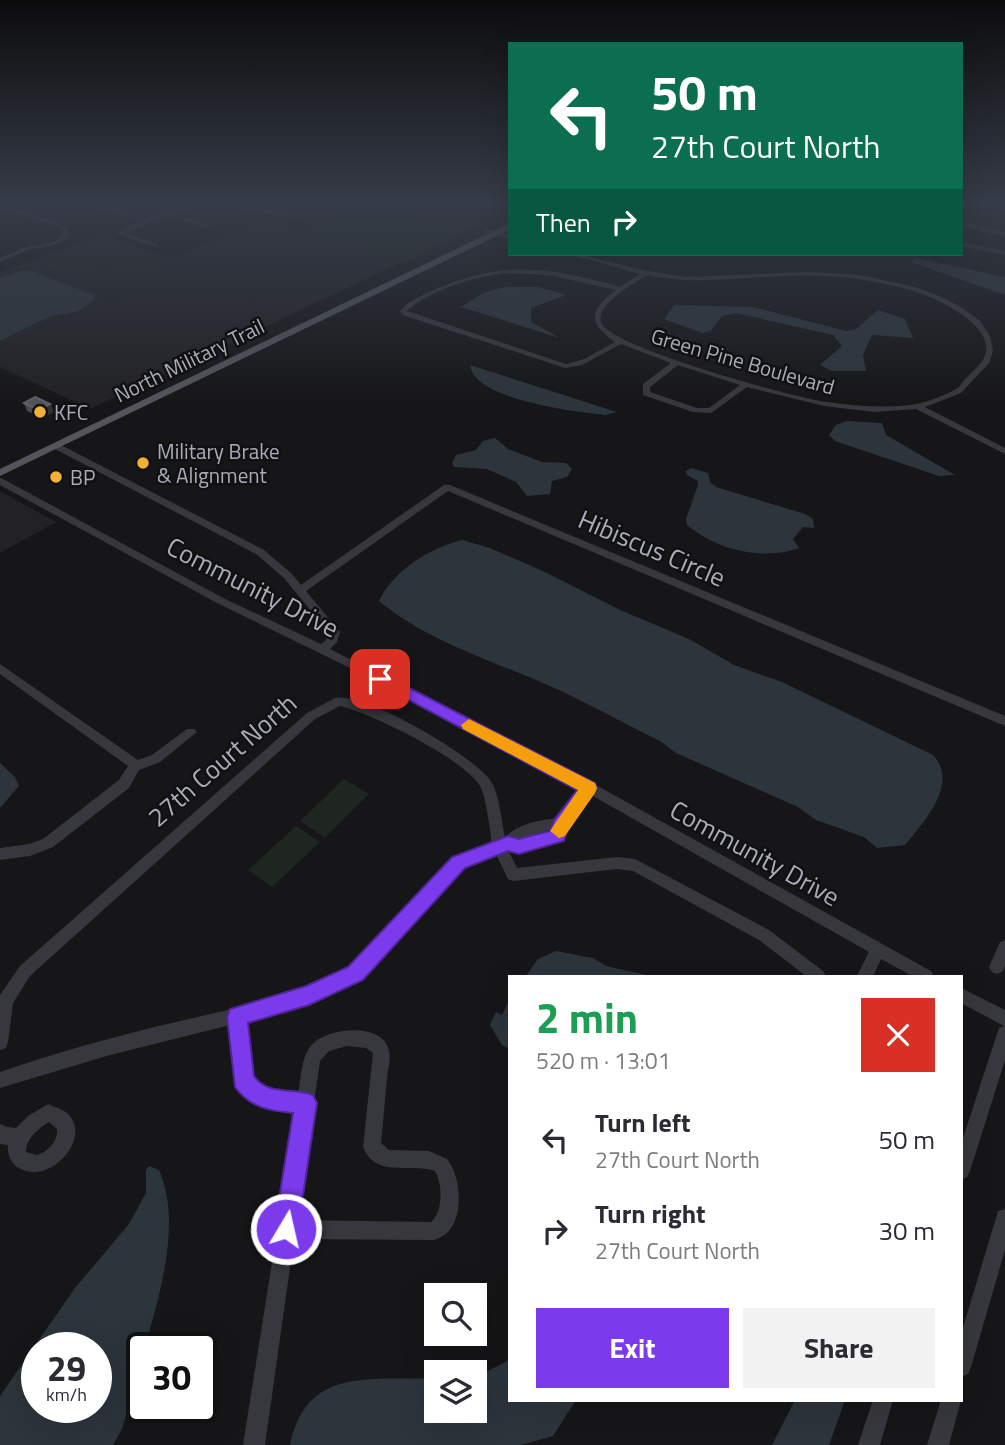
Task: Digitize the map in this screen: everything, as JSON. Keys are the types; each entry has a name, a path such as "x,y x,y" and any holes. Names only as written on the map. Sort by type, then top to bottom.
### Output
{"main road":[{"name":"North Military Trail","path":"0,462 286,326 416,269"},
{"name":"North Military Trail","path":"0,473 423,269"},
{"path":"286,326 297,330"}],"street":[{"name":"Green Pine Boulevard","path":"628,269 645,274 707,279 800,273 841,275 895,285 947,303 977,324 987,338 990,352 986,363 960,393 918,407 876,410 830,406 677,362 620,342 602,327 597,314 604,300 645,274"},
{"name":"Green Pine Boulevard","path":"638,269 654,274"},
{"path":"620,289 555,272 508,272 464,278 406,307 403,312 565,366 579,365 603,349 620,342"},
{"path":"677,362 646,386 646,393 706,412 715,410 747,383"},
{"path":"918,407 1005,452"},
{"path":"56,446 244,542 275,563 334,632 331,642 321,650"},
{"name":"Community Drive","path":"0,481 213,597 589,788 924,975"},
{"name":"Hibiscus Circle","path":"300,590 447,487 1005,721"},
{"path":"0,668 132,761 134,766"},
{"name":"27th Court North","path":"0,1042 5,1001 25,971 311,716 339,701 359,704 475,770 487,785 513,874 617,863 645,868 764,935 817,975"},
{"path":"0,854 30,850 48,843 124,784 134,766 156,759 191,732"},
{"path":"0,1080 48,1063 237,1017 309,995 355,974 459,862 482,851 504,846 519,847 558,836 560,825 589,788"},
{"path":"997,967 1005,947"},
{"path":"866,975 878,950"},
{"path":"963,996 1005,1019"},
{"path":"237,1017 243,1080 249,1088 268,1100 306,1103"},
{"path":"963,1165 1005,1034"},
{"path":"254,1445 286,1229 306,1103 312,1059 325,1042 335,1038 375,1043 381,1051 372,1147 384,1159 431,1161 442,1165 448,1175 447,1211 443,1224 434,1231 286,1229"},
{"path":"0,1133 2,1136 18,1137"},
{"path":"963,1360 1005,1218"},
{"path":"869,1445 882,1402"},
{"path":"938,1445 950,1402"}],"shaded area":[{"path":"7,269 387,269 90,409 0,367 0,272"},
{"path":"51,269 91,269 71,277"},
{"path":"104,269 163,269 115,288 87,278 118,299 113,301 79,278"},
{"path":"932,269 970,269 1005,277 1005,295"},
{"path":"21,271 32,271 94,295 95,299 78,311 51,316 0,341 0,278"},
{"path":"507,287 538,287 566,295 531,308 531,322 560,338 461,307 485,292"},
{"path":"674,305 753,307 846,331 856,329 878,310 905,319 913,338 872,335 863,355 866,371 832,371 820,365 842,346 833,335 736,313 722,316 711,331 702,333 664,319"},
{"path":"470,365 617,412 605,415 528,402 489,387 476,377"},
{"path":"846,421 882,423 886,435 955,475 939,476 835,441 829,435 836,425"},
{"path":"495,438 508,449 542,462 566,463 572,469 567,477 552,481 550,494 527,496 516,482 487,469 454,467 452,463 456,455 476,450 483,441"},
{"path":"691,468 708,473 710,482 716,487 805,514 813,519 814,528 803,527 793,539 799,548 785,552 740,551 712,541 687,525 686,519 698,485 698,481 687,475 686,471"},
{"path":"0,491 56,522 0,553"},
{"path":"462,540 490,548 545,572 620,610 689,639 734,665 782,682 933,755 943,778 936,802 905,845 877,848 864,837 816,820 798,807 676,753 660,741 571,696 436,637 379,601 385,590 413,562"},
{"path":"0,763 15,777 19,786 0,808"},
{"path":"344,779 369,794 325,838 300,821"},
{"path":"296,826 320,842 272,887 248,870"},
{"path":"556,951 593,958 606,966 646,975 527,975 538,959"},
{"path":"508,1003 508,1048 502,1045 490,1025 496,1012 502,1015"},
{"path":"149,1166 159,1170 166,1191 169,1235 166,1258 149,1332 126,1332 126,1415 113,1445 0,1445 0,1396 21,1366 21,1423 112,1423 112,1332 44,1332 75,1288 129,1224 146,1193 146,1170"},
{"path":"508,1361 508,1402 575,1402 553,1436 521,1445 290,1445 298,1419 311,1401 327,1389 366,1379 424,1378 424,1423 487,1423 487,1371"},
{"path":"794,1402 844,1402 829,1445 772,1445"}],"building":[{"path":"35,397 50,404 38,410 24,403"}],"slow traffic":[{"path":"469,725 589,788 560,825 559,831"}],"place":[{"name":"KFC","path":"40,412"},
{"name":"Military Brake & Alignment","path":"143,463"},
{"name":"BP","path":"56,477"}],"route":[{"path":"286,1229 306,1103 268,1100 249,1088 243,1080 237,1017 309,995 336,985 355,974 440,879 459,862 473,854 508,844 519,847 558,836 560,825 589,788 380,679"}]}
